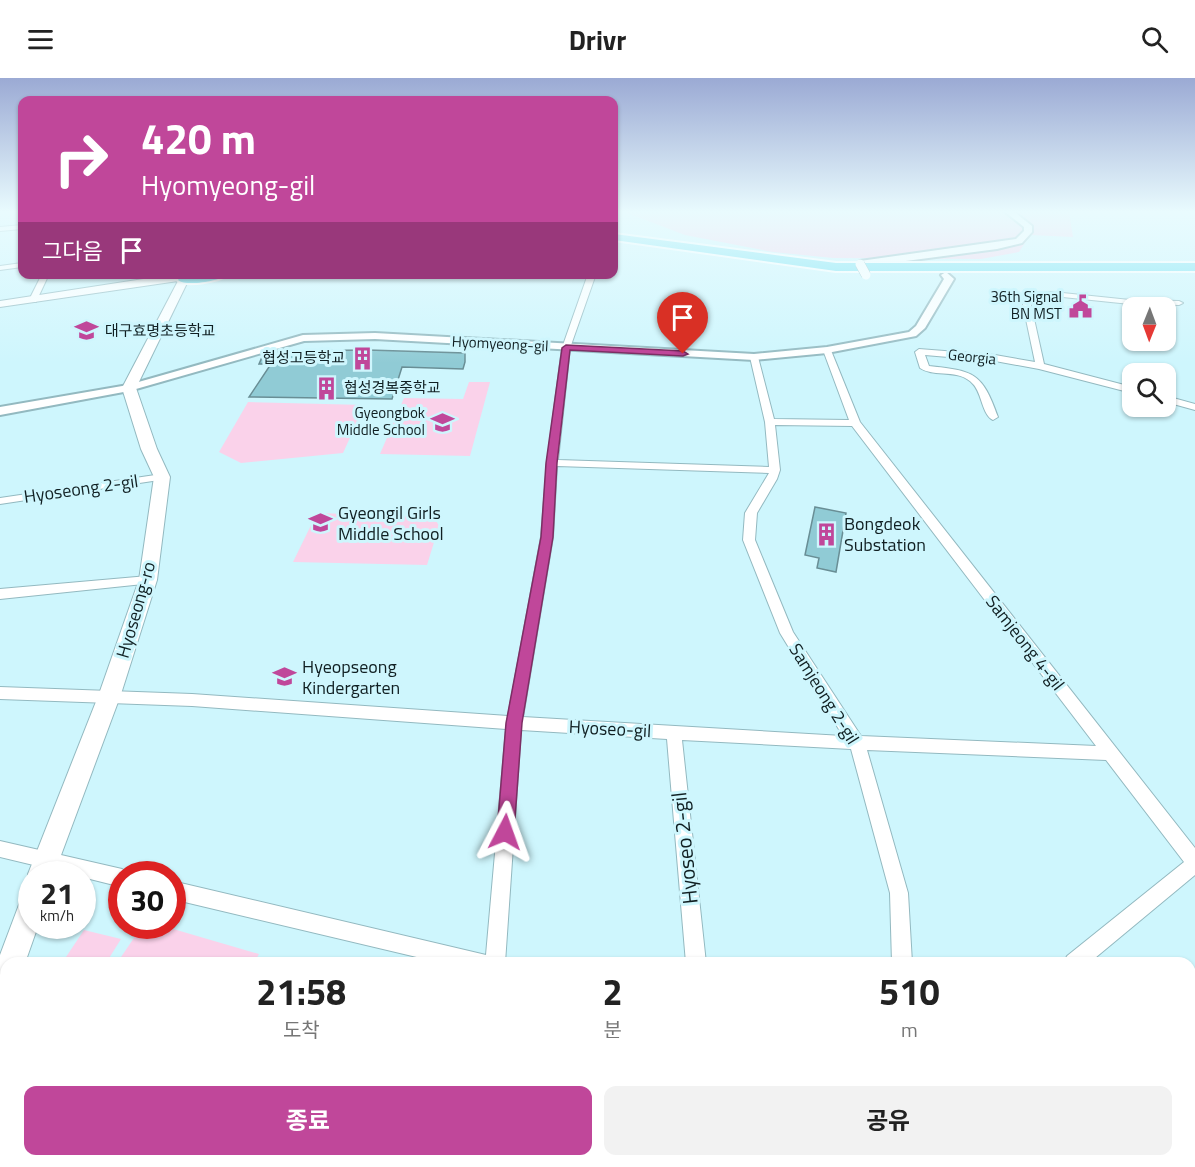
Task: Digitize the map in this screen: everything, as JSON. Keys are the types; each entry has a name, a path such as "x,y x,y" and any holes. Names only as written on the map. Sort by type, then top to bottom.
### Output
{"highway":[{"path":"752,262 783,267 863,269 946,275"},
{"path":"778,262 821,268 1195,269"}],"main road":[{"path":"0,306 170,279"},
{"path":"0,306 142,289 178,279"},
{"path":"162,477 148,449 129,388 187,279"},
{"name":"Hyoseong-ro","path":"46,861 110,694 148,580 162,477"},
{"path":"12,957 19,939"}],"street":[{"path":"863,269 905,262"},
{"path":"0,268 18,266"},
{"name":"Hyomyeong-gil","path":"0,411 129,388 303,338 375,336 754,357 826,350 912,334 920,328 949,279 946,275"},
{"path":"33,300 44,279"},
{"path":"495,957 514,723 547,537 552,463 566,348 590,279"},
{"path":"1040,366 1028,305 1028,299 1032,295 1053,294 1130,302 1179,303"},
{"name":"Samjeong 4-gil","path":"826,350 855,423 1195,863"},
{"name":"Georgia","path":"993,417 984,389 972,377 965,373 925,368 919,352 994,358 1040,366 1122,387"},
{"path":"552,463 775,470 770,422 754,357"},
{"path":"1176,402 1195,407"},
{"path":"770,422 855,423"},
{"name":"Samjeong 2-gil","path":"775,470 751,513 749,540 787,633 857,744 899,893 902,957"},
{"name":"Hyoseong 2-gil","path":"0,501 162,477"},
{"path":"0,594 148,580"},
{"name":"Hyoseo-gil","path":"0,693 110,694 514,723 857,744 1110,753"},
{"name":"Hyoseo 2-gil","path":"674,733 695,957"},
{"path":"0,849 29,861"},
{"path":"1081,957 1195,863"},
{"path":"186,893 457,957"}],"shaded area":[{"path":"469,382 490,382 470,456 380,454 404,398 463,399"},
{"path":"248,402 365,405 343,453 241,463 219,452"},
{"path":"317,513 434,517 439,526 427,565 293,562"},
{"path":"96,933 108,936 108,939 121,939 110,957 66,957 78,939 96,939"},
{"path":"186,933 259,954 257,957 121,957 133,939 186,939"}],"building":[{"path":"368,350 465,353 465,362 463,369 402,367 392,399 249,397 271,364 259,364 263,355 279,351"},
{"name":"Bongdeok Substation","path":"815,507 846,513 836,572 817,568 819,558 805,555"}],"place":[{"name":"36th Signal BN MST","path":"1080,306"},
{"name":"대구효명초등학교","path":"87,331"},
{"name":"협성고등학교","path":"363,358"},
{"name":"협성경복중학교","path":"326,388"},
{"name":"Gyeongbok Middle School","path":"443,422"},
{"name":"Gyeongil Girls Middle School","path":"320,523"},
{"name":"Bongdeok Substation","path":"826,534"},
{"name":"Hyeopseong Kindergarten","path":"284,677"}],"route":[{"path":"505,832 514,723 547,537 552,463 566,348 683,354"}]}
